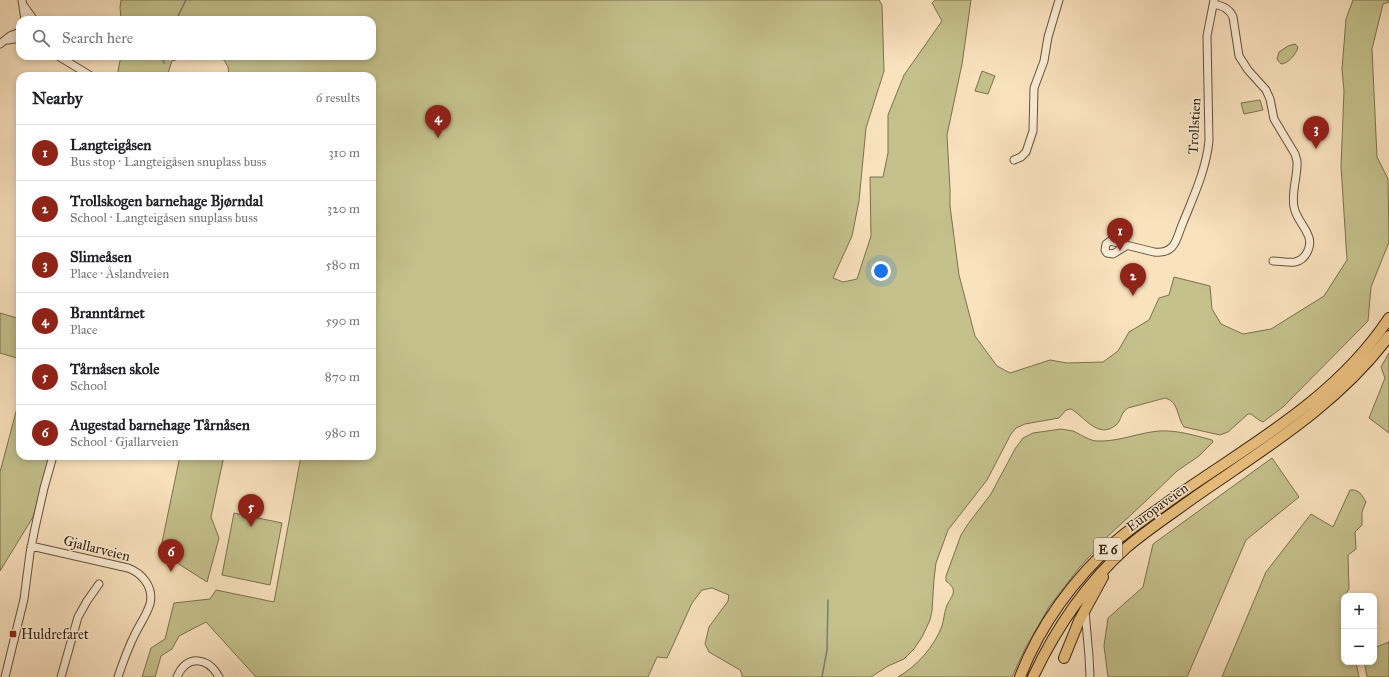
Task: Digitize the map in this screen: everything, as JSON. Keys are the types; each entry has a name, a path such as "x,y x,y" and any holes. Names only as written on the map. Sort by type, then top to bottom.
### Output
{"highway":[{"name":"Europaveien","path":"1020,677 1031,652 1050,618 1071,589 1103,554 1146,517 1286,421 1315,399 1344,373 1367,347 1389,318"},
{"name":"Europaveien","path":"1033,677 1062,623 1081,596 1126,548 1150,529 1292,430 1335,396 1389,336"},
{"name":"E 6","path":"1064,658 1085,610 1112,562"}],"street":[{"path":"1014,160 1026,152 1033,130 1034,88 1044,61 1048,37 1059,0"},
{"path":"1214,2 1232,13 1241,60 1266,90 1270,99 1274,119 1292,149 1296,159 1297,175 1294,193 1294,206 1297,215 1309,235 1310,245 1308,251 1299,260 1293,262 1273,261"},
{"name":"Trollstien","path":"1126,246 1157,252 1164,252 1171,248 1178,238 1202,172 1209,141 1207,36 1214,2"},
{"path":"23,3 25,16"},
{"path":"23,3 31,16"},
{"path":"3,42 10,36 16,34"},
{"path":"3,42 16,39"},
{"path":"65,60 85,72"},
{"path":"5,677 24,599 31,546 52,460"},
{"name":"Gjallarveien","path":"31,546 124,567 138,573 144,579 150,591 150,604 134,635 118,677"},
{"path":"61,677 78,617 99,584"},
{"path":"1085,610 1090,677"},
{"path":"177,677 184,666 191,662 202,662 212,667 219,677"}],"shaded area":[{"path":"121,0 879,0 882,5 884,71 866,128 859,201 852,236 833,278 843,282 857,279 871,236 870,177 883,177 888,153 888,115 904,75 942,21 932,3 935,0 971,0 962,64 947,135 950,206 959,275 975,336 997,366 1010,373 1050,360 1067,363 1103,362 1118,351 1129,332 1149,320 1159,298 1169,295 1174,277 1210,286 1212,309 1221,324 1243,334 1271,329 1324,296 1347,260 1341,166 1344,91 1342,69 1346,19 1353,0 1389,0 1389,2 1383,4 1372,49 1377,157 1388,179 1389,242 1371,287 1368,321 1283,407 1263,422 1251,414 1248,414 1228,432 1220,435 1184,427 1175,406 1170,400 1165,398 1128,408 1118,423 1109,429 1103,430 1097,428 1071,409 1066,410 1059,418 1025,424 1016,428 1011,434 987,480 948,530 936,563 932,611 930,620 922,637 914,649 904,659 888,666 871,677 742,677 740,670 709,652 705,644 709,627 728,601 729,595 712,588 702,590 692,603 667,658 657,657 648,677 256,677 206,622 179,636 172,649 161,656 155,677 142,677 151,648 165,639 174,603 210,599 216,590 274,602 300,460 376,460 376,72 229,72 228,67 224,60 376,60 376,16 121,16"},
{"path":"1295,44 1298,47 1294,55 1284,64 1281,64 1277,59 1279,52 1288,46"},
{"path":"120,60 175,60 172,61 168,72 118,72"},
{"path":"982,71 995,76 988,94 975,91"},
{"path":"1260,100 1263,110 1244,114 1241,103"},
{"path":"0,313 16,318 16,358 0,353"},
{"path":"1389,353 1389,433 1369,418 1385,378 1381,367"},
{"path":"16,412 16,460 49,460 33,517 0,571 0,472"},
{"path":"1061,429 1073,431 1096,441 1124,438 1151,432 1174,431 1212,440 1213,442 1199,456 1177,471 1107,537 1079,568 1049,607 1025,649 1012,677 898,677 918,662 939,634 943,624 947,604 953,594 953,588 946,581 946,576 961,535 991,494 1015,449 1023,438 1033,433"},
{"path":"1272,458 1299,497 1246,540 1187,677 1108,677 1104,646 1108,618 1143,587 1153,544"},
{"path":"179,460 223,460 211,517 219,538 207,582 160,552"},
{"path":"1350,490 1356,490 1362,495 1366,502 1362,512 1362,525 1355,532 1356,549 1348,555 1349,589 1346,593 1341,593 1341,665 1357,665 1359,677 1222,677 1266,572 1311,514 1333,527"},
{"path":"234,513 282,523 270,585 222,575"},
{"path":"1389,642 1389,677 1367,677 1365,665 1377,665 1377,647"}],"waterway":[{"path":"178,16 186,0"},
{"path":"822,677 827,650 828,600"}],"place":[{"name":"Branntårnet","path":"438,138"},
{"name":"Slimeåsen","path":"1316,149"},
{"name":"Langteigåsen","path":"1120,251"},
{"name":"Trollskogen barnehage Bjørndal","path":"1133,296"},
{"name":"Tårnåsen skole","path":"251,527"},
{"name":"Augestad barnehage Tårnåsen","path":"171,572"},
{"name":"Huldrefaret","path":"13,634"}]}
